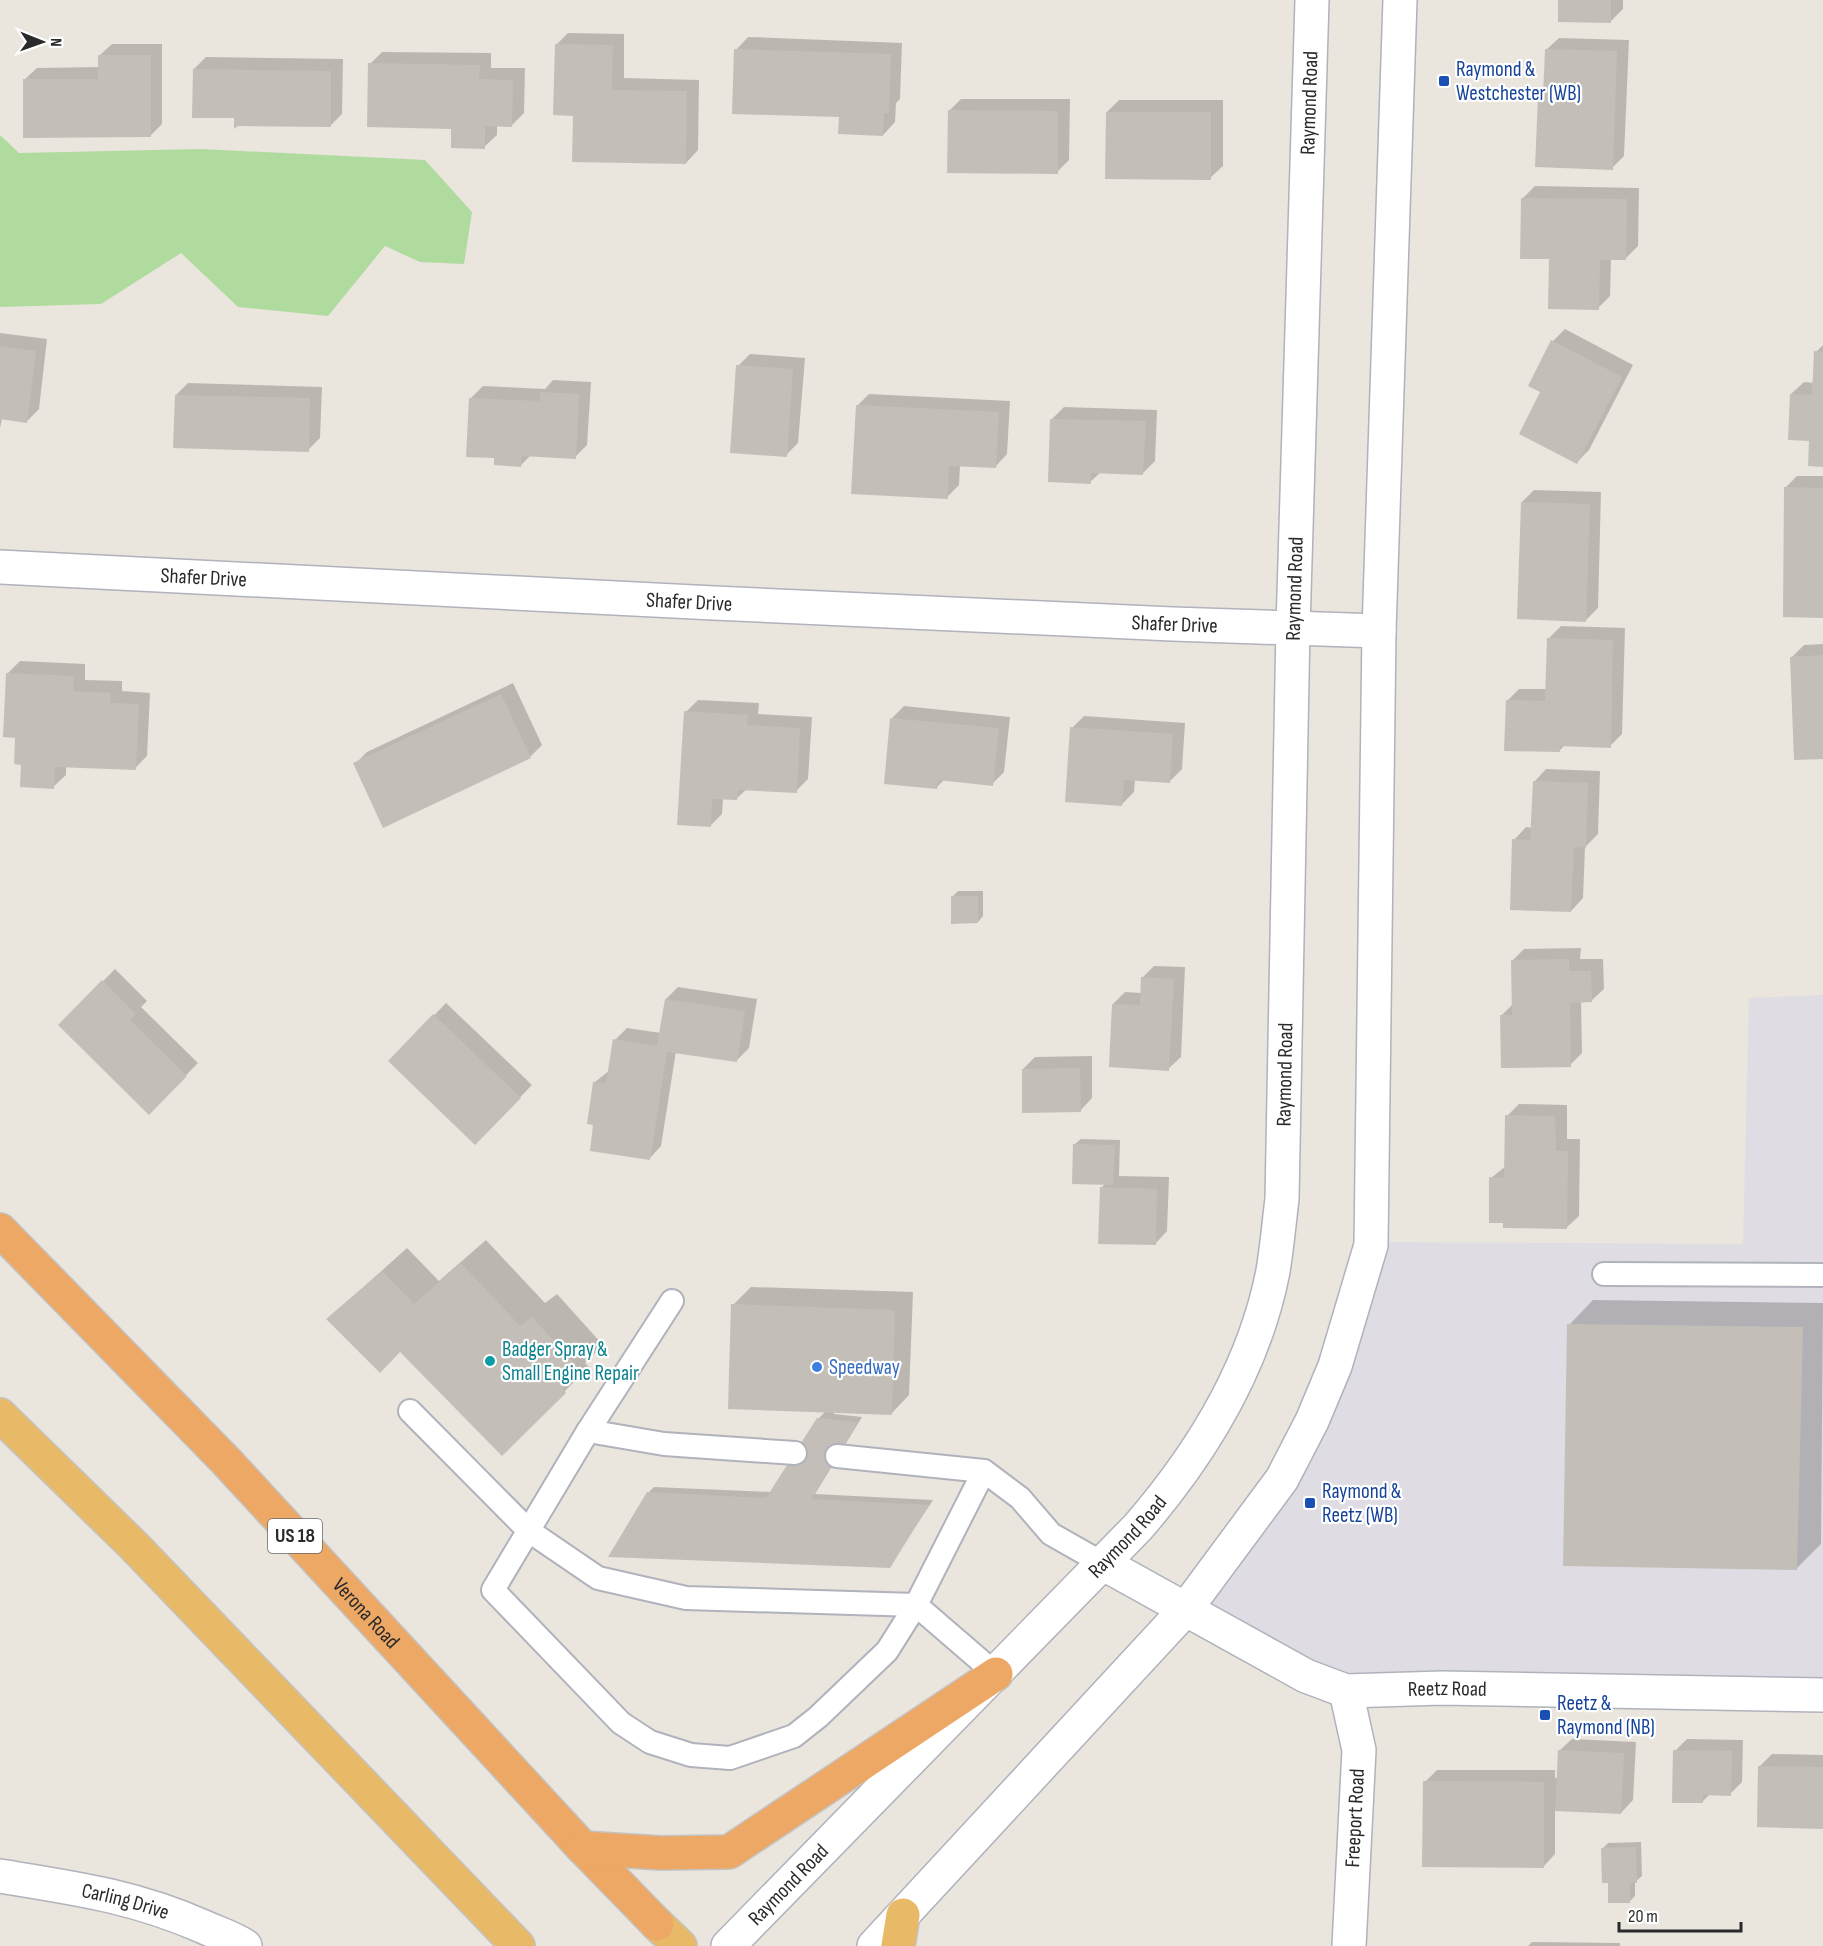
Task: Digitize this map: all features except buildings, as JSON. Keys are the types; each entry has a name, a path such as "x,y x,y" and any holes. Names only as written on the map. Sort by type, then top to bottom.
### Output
{"highway":[{"name":"Verona Road","path":"0,1230 226,1461 583,1848 680,1946"},
{"path":"0,1416 135,1547 518,1946"},
{"path":"583,1848 661,1853 729,1852 996,1674"}],"main road":[{"name":"Raymond Road","path":"728,1946 1104,1564 1173,1487 1230,1396 1257,1332 1273,1272 1282,1199 1293,627 1312,0"},
{"path":"874,1946 900,1930 1185,1610 1282,1479 1312,1421 1335,1366 1371,1245 1379,630 1401,0"},
{"name":"Shafer Drive","path":"0,567 726,604 1172,624 1379,630"},
{"name":"Reetz Road","path":"1104,1564 1306,1676 1346,1691 1442,1688 1823,1695"},
{"name":"Freeport Road","path":"1346,1691 1359,1750 1349,1946"},
{"name":"Carling Drive","path":"0,1876 62,1884 133,1900 178,1915 245,1946"}],"lane":[{"path":"1604,1274 1823,1275"},
{"path":"672,1301 588,1431 493,1590 621,1723 651,1742 691,1755 730,1758 794,1736 818,1717 887,1651 916,1605 984,1471"},
{"path":"410,1411 529,1531 598,1578 686,1598 916,1605 996,1674"},
{"path":"588,1431 664,1444 795,1453"},
{"path":"837,1456 984,1471 1020,1498 1051,1534 1104,1564"}],"shaded area":[{"path":"1823,995 1823,1695 1346,1691 1185,1610 1282,1479 1371,1242 1743,1244 1749,998"}],"green space":[{"path":"0,135 19,153 201,149 425,160 472,212 464,264 420,262 385,246 328,316 238,307 181,253 101,304 0,307"}],"place":[{"name":"Raymond & Westchester (WB)","path":"1444,81"},
{"name":"Badger Spray & Small Engine Repair","path":"490,1361"},
{"name":"Speedway","path":"817,1367"},
{"name":"Raymond & Reetz (WB)","path":"1310,1503"},
{"name":"Reetz & Raymond (NB)","path":"1545,1715"}]}
